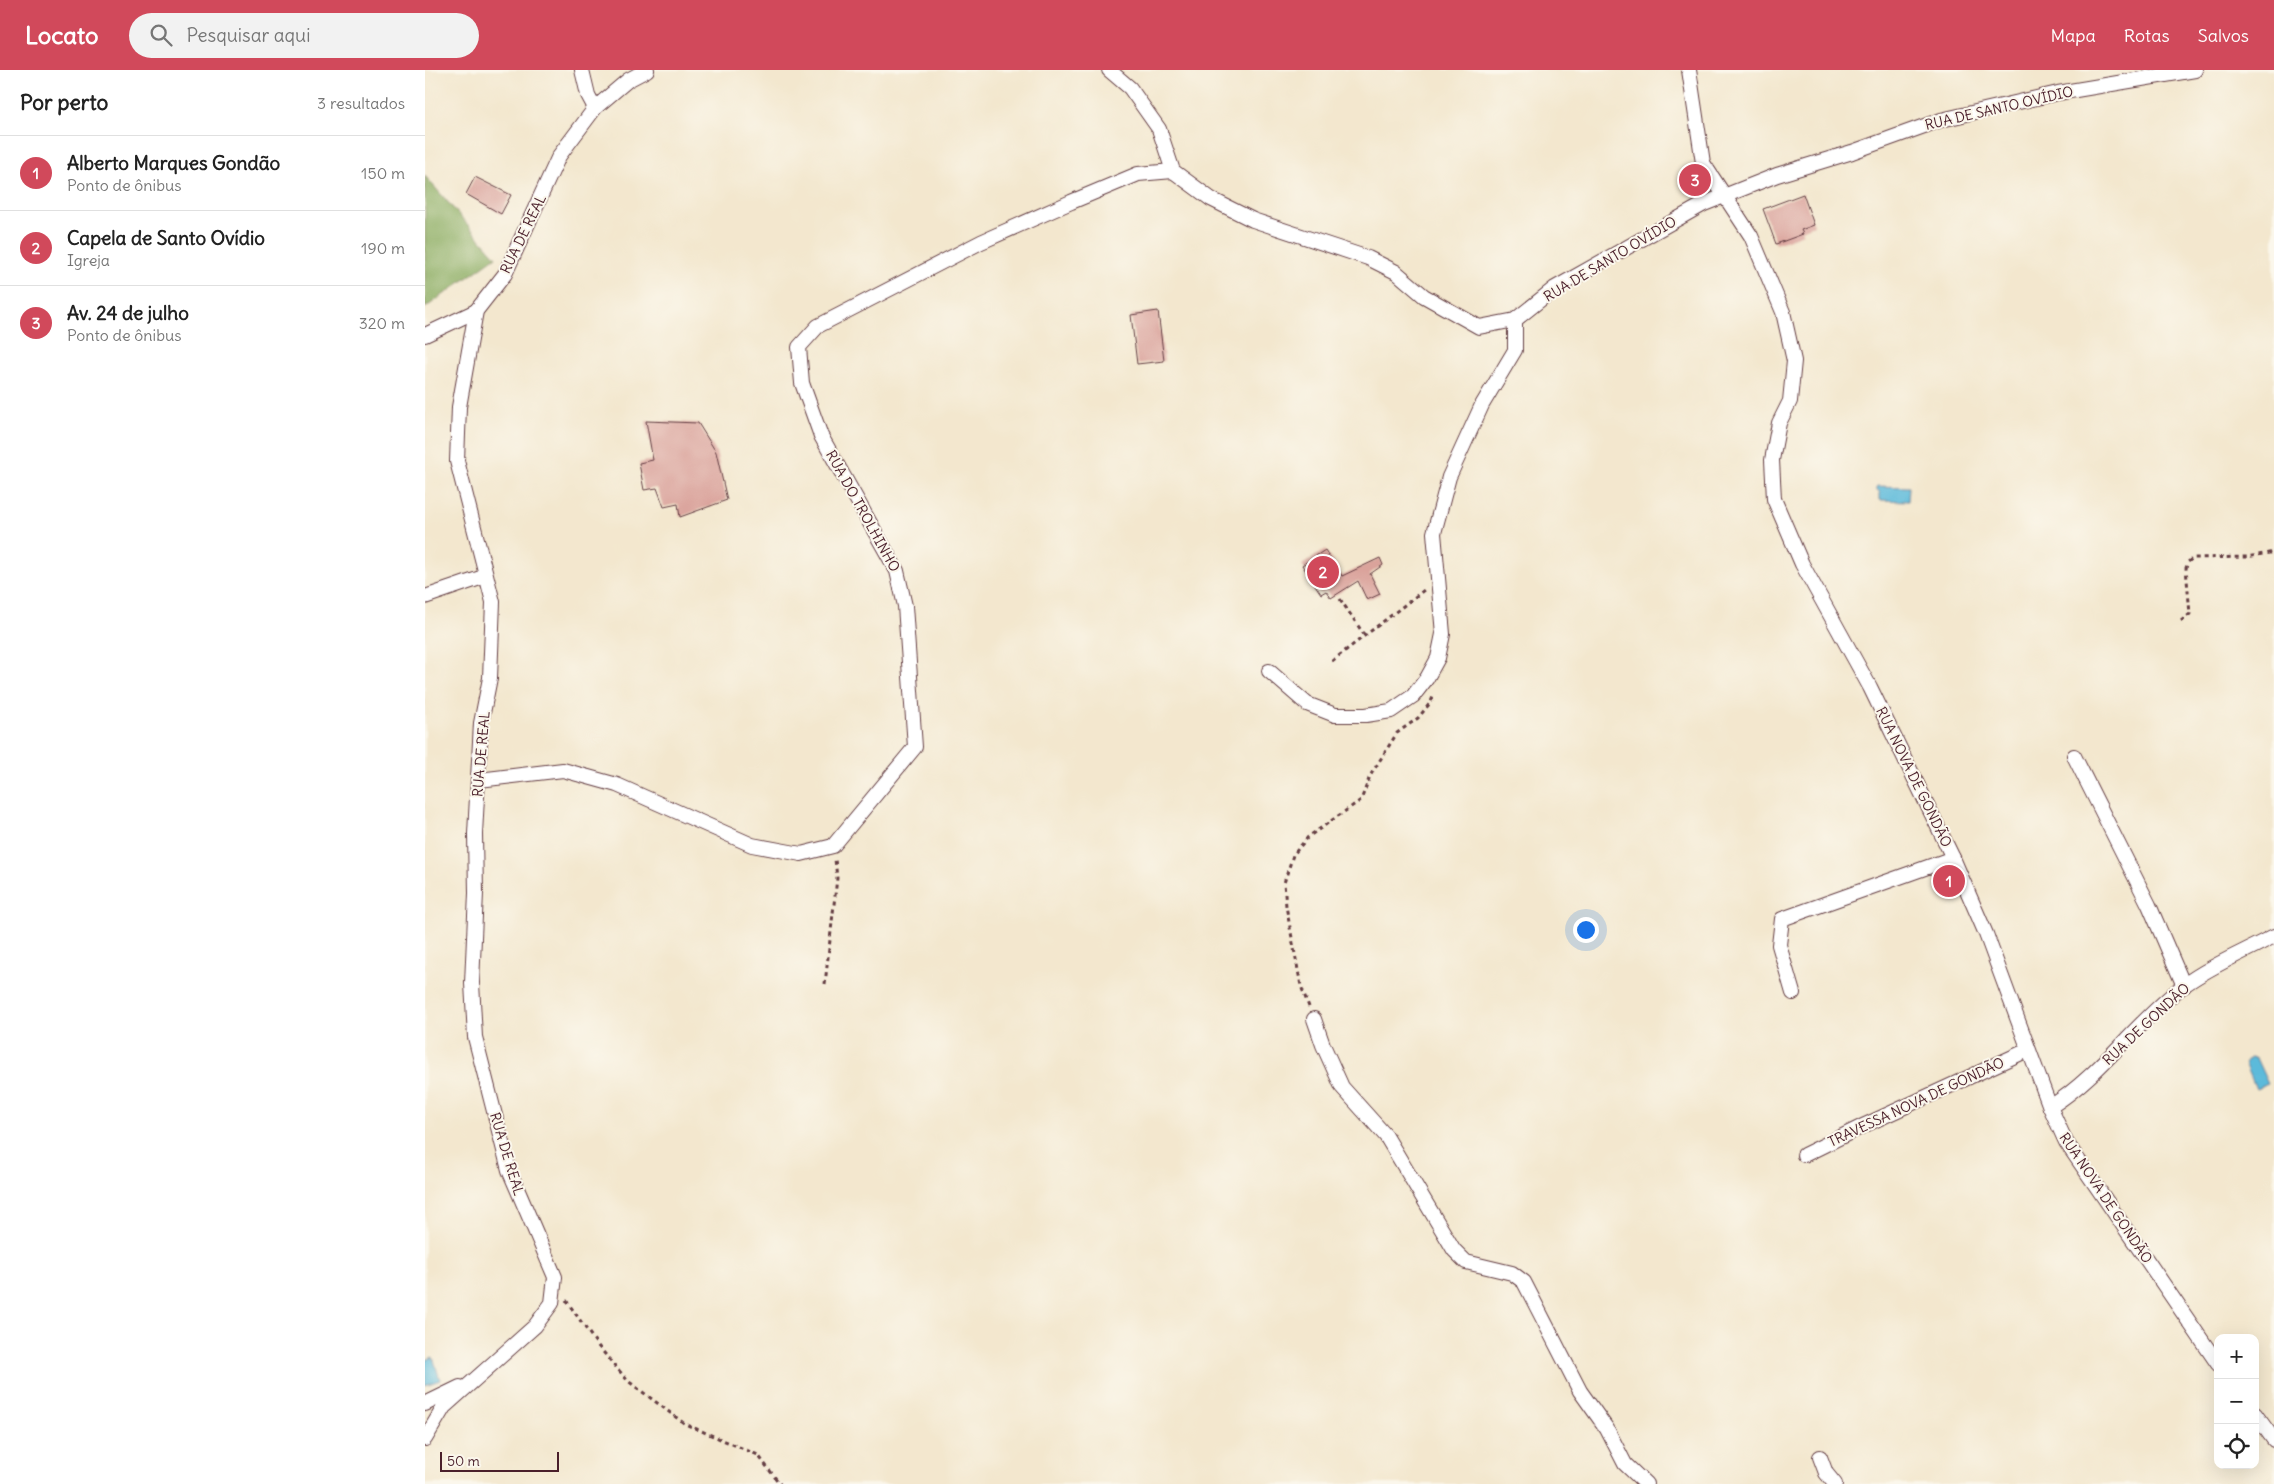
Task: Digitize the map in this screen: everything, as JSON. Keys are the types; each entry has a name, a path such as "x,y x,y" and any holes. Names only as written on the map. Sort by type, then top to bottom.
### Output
{"street":[{"path":"582,70 588,95 595,108"},
{"name":"RUA DE REAL","path":"555,1290 555,1277 509,1170 475,1037 472,983 475,834 481,723 491,678 493,602 457,461 459,407 476,311 505,274 559,156 595,108 628,80 647,70"},
{"path":"1109,70 1130,88 1159,129 1173,171"},
{"name":"RUA NOVA DE GONDÃO","path":"1689,70 1703,163 1755,244 1783,312 1794,361 1790,401 1779,423 1772,460 1774,499 1802,564 1870,687 1953,858 1986,934 2028,1050 2066,1142 2214,1358"},
{"name":"RUA DE SANTO OVÍDIO","path":"1173,171 1211,200 1253,220 1368,258 1396,272 1424,296 1479,327 1515,320 1555,288 1704,204 1777,175 1852,152 1941,120 2058,93 2195,70"},
{"name":"RUA DO TROLHINHO","path":"833,846 915,747 912,684 905,606 897,571 821,436 802,383 799,347 818,326 981,242 1138,174 1173,171"},
{"path":"425,335 476,311"},
{"path":"1269,671 1307,704 1335,715 1366,715 1391,711 1413,696 1427,678 1438,658 1443,634 1434,533 1449,477 1482,405 1515,350 1515,320"},
{"path":"425,597 487,576"},
{"path":"2074,756 2149,905 2184,986"},
{"path":"479,780 563,770 617,785 752,845 801,854 833,846"},
{"path":"1793,993 1779,946 1782,919 1953,858"},
{"name":"RUA DE GONDÃO","path":"2050,1107 2067,1096 2104,1063 2184,986 2274,936"},
{"path":"1314,1019 1323,1045 1342,1087 1386,1136 1454,1250 1466,1262 1511,1272 1524,1282 1580,1391 1607,1429 1625,1464 1646,1484"},
{"name":"TRAVESSA NOVA DE GONDÃO","path":"1805,1154 1865,1124 2028,1050"},
{"path":"425,1438 445,1407 472,1380 535,1326 552,1303 555,1290"},
{"path":"425,1404 472,1380"},
{"path":"2259,1415 2274,1419"},
{"path":"2259,1419 2274,1440"},
{"path":"1820,1457 1826,1473 1835,1484"}],"path":[{"path":"2181,621 2190,614 2186,568 2188,562 2193,558 2247,556 2274,552"},
{"path":"1332,661 1439,579"},
{"path":"1340,599 1365,636"},
{"path":"1314,1019 1301,986 1286,906 1284,883 1293,856 1308,837 1361,800 1370,776 1397,733 1418,718 1431,702 1437,686"},
{"path":"825,984 837,878 833,846"},
{"path":"555,1290 565,1298 598,1346 628,1381 685,1424 757,1455 779,1484"}],"green space":[{"path":"425,176 496,257 425,308"}],"water":[{"path":"1877,486 1909,487 1908,501 1880,500 1880,492 1877,490"},
{"path":"2250,1057 2256,1058 2268,1084 2256,1089 2245,1063"},
{"path":"433,1357 440,1380 425,1385 425,1360"}],"building":[{"path":"475,177 511,195 501,214 466,194"},
{"path":"1803,194 1814,225 1801,230 1803,234 1776,244 1763,209"},
{"path":"1158,311 1164,361 1137,364 1131,315"},
{"path":"646,421 698,423 716,452 727,500 680,517 678,504 664,507 657,488 644,490 639,463 653,460"},
{"path":"1325,550 1342,576 1380,558 1383,565 1370,574 1380,594 1367,600 1358,581 1331,598 1326,591 1321,594 1302,565"}],"place":[{"name":"Av. 24 de julho","path":"1695,180"},
{"name":"Capela de Santo Ovídio","path":"1323,572"},
{"name":"Alberto Marques Gondão","path":"1949,881"}]}
